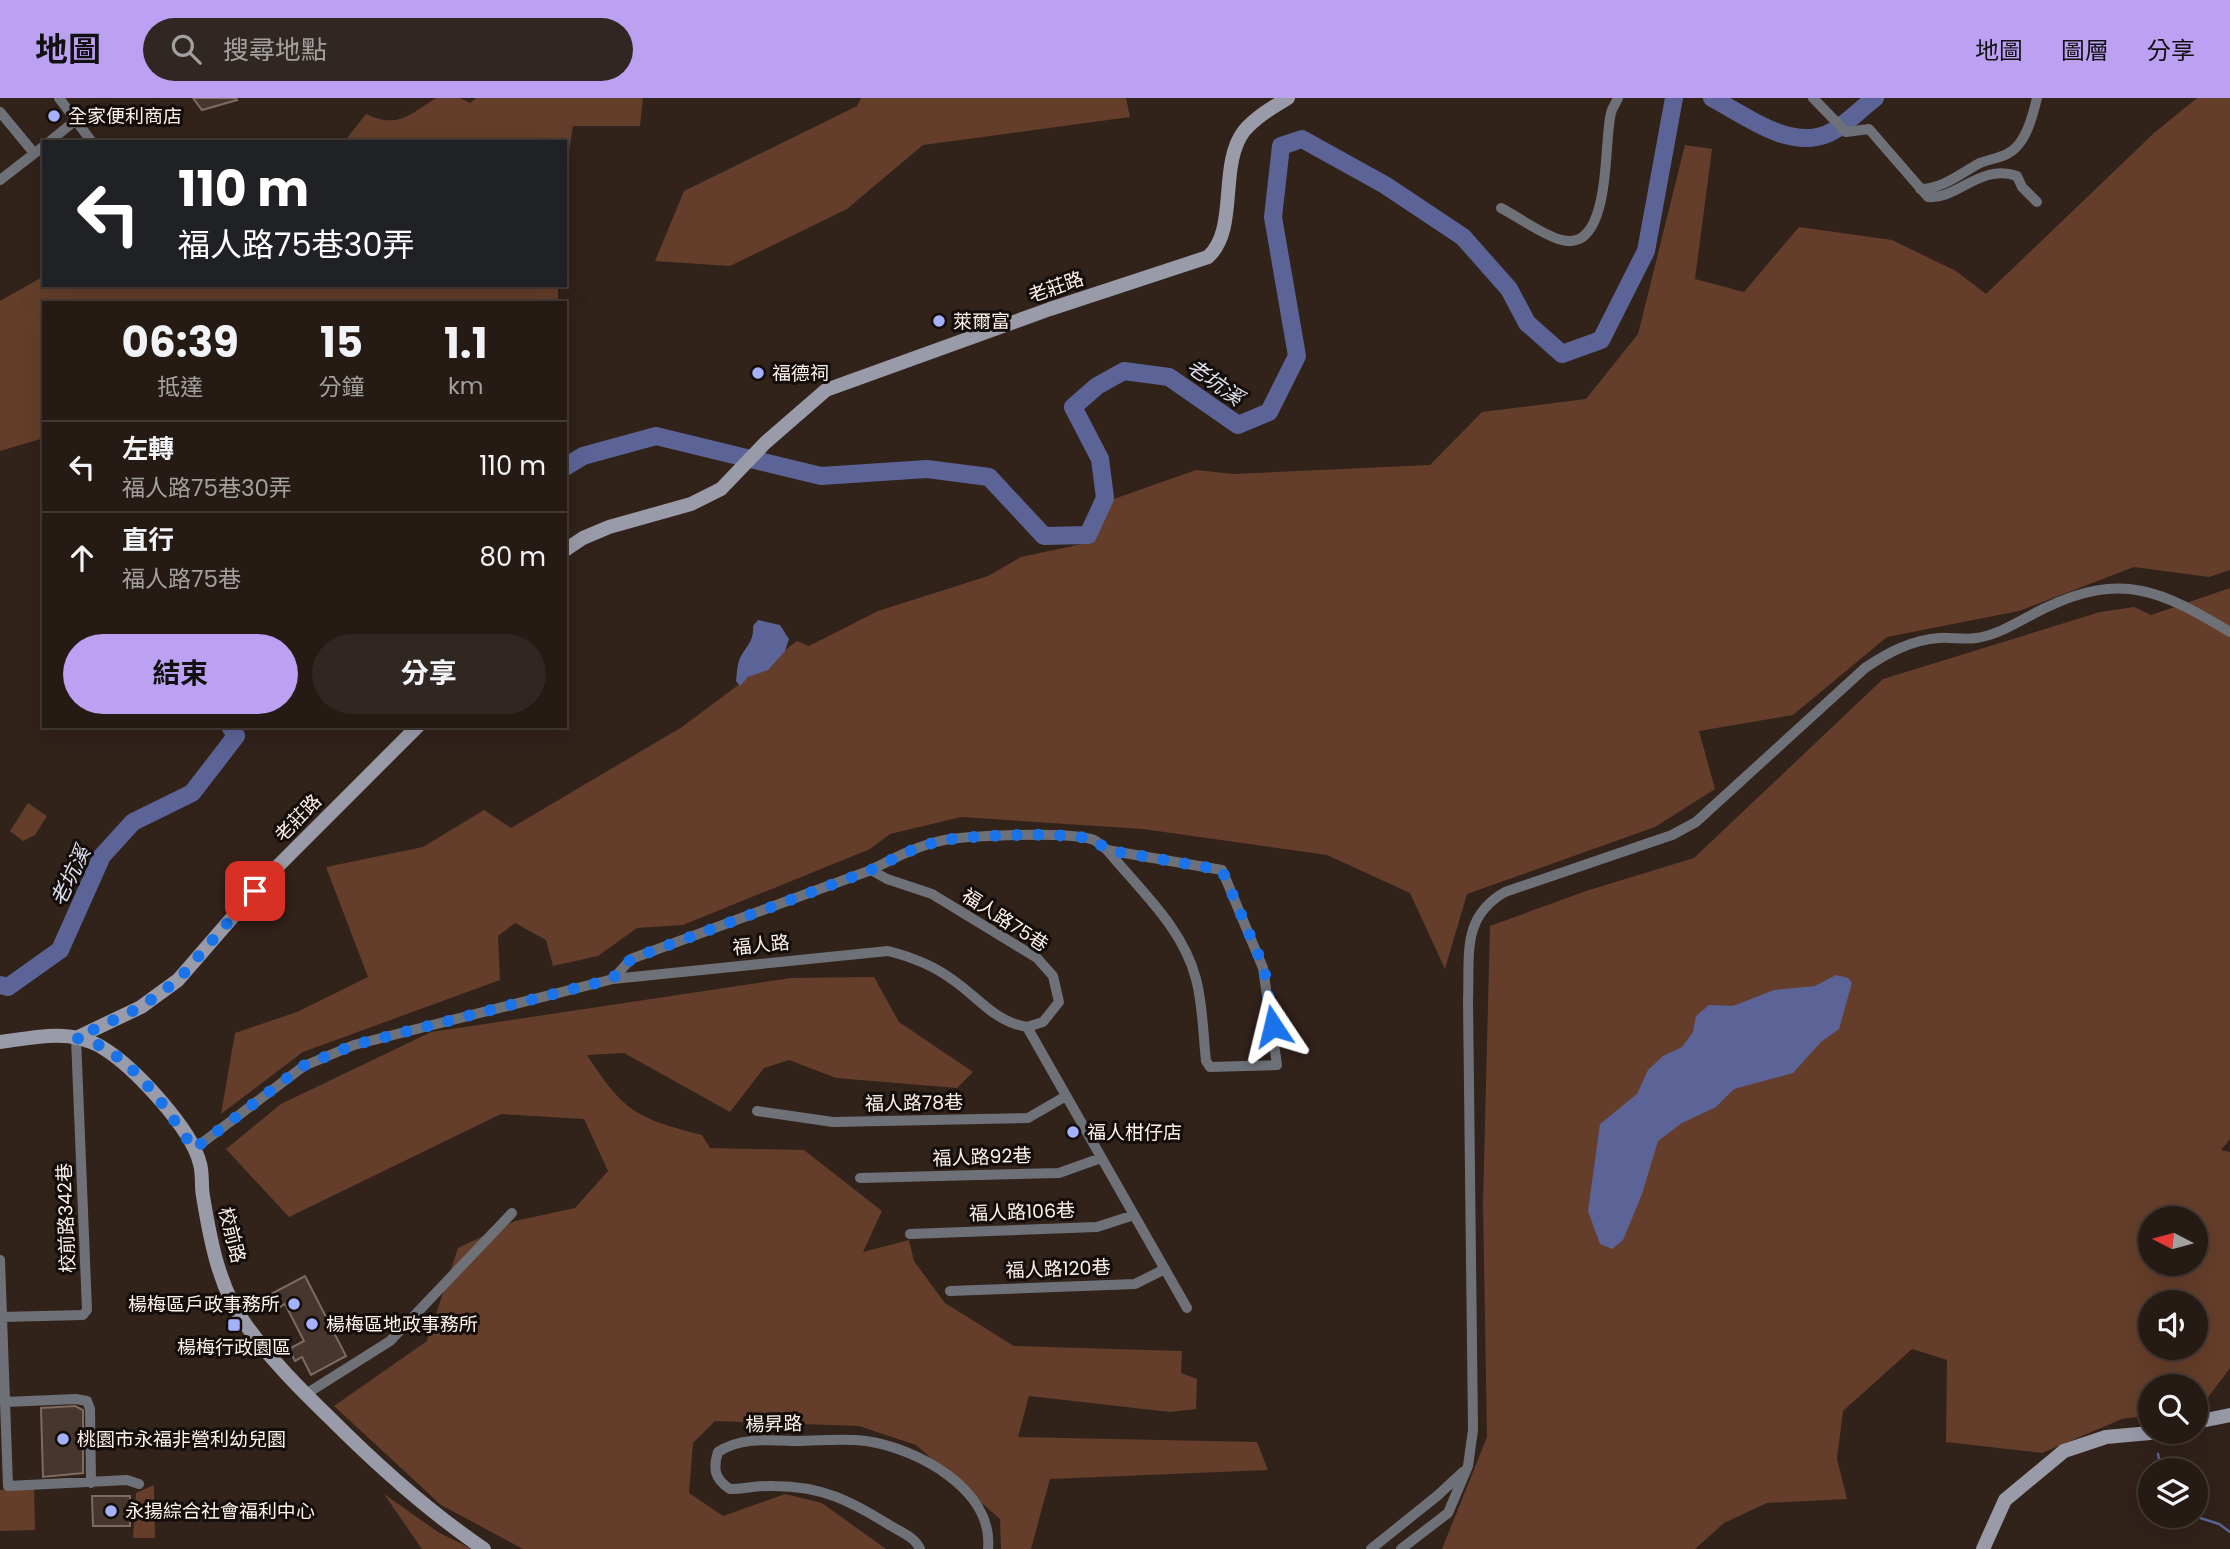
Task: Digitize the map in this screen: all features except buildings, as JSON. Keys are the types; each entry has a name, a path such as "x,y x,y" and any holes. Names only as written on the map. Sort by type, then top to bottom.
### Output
{"street":[{"path":"59,98 91,140"},
{"name":"老莊路","path":"567,549 583,538 609,527 691,504 721,489 757,452 826,390 1050,309 1208,257 1220,242 1234,150 1244,131 1265,112 1288,98"},
{"path":"1502,208 1559,240 1574,241 1587,235 1594,224 1601,198 1611,112 1618,98"},
{"path":"1813,98 1846,132 1869,129 1928,197 1977,178 2011,174 2017,176 2022,187 2037,202"},
{"path":"1920,189 1940,185 1981,163 2008,155 2024,136 2036,98"},
{"path":"0,113 34,153"},
{"path":"52,140 77,120"},
{"path":"0,180 42,147"},
{"path":"1401,1549 1447,1513 1468,1466 1473,1430 1469,975 1471,937 1477,915 1488,902 1505,892 1672,835 1696,822 1864,667 1911,644 1937,638 1976,638 2072,595 2125,589 2155,592 2180,602 2230,632"},
{"name":"老莊路","path":"76,1038 141,1007 178,980 270,874 416,728"},
{"path":"612,979 631,959 871,870 909,851 940,841 1039,835 1095,841 1107,850 1167,921 1183,945 1196,980 1206,1061 1210,1067 1277,1065 1264,968 1222,870 1107,850"},
{"name":"福人路75巷","path":"871,870 887,879 932,894 1037,958 1052,976 1059,1002 1043,1022 1027,1027"},
{"name":"福人路","path":"194,1149 303,1066 354,1045 612,979 856,952 888,951 921,960 953,980 1008,1024 1027,1027"},
{"path":"1027,1027 1187,1308"},
{"name":"校前路","path":"0,1042 57,1036 76,1038 102,1046 130,1068 162,1102 194,1149 200,1164 210,1236 232,1299 244,1324 306,1394 388,1476 439,1519 484,1549"},
{"name":"校前路342巷","path":"1,1317 83,1315 87,1310 76,1038"},
{"name":"福人路78巷","path":"757,1111 833,1122 1028,1118 1066,1096"},
{"name":"福人路92巷","path":"860,1178 1059,1173 1101,1158"},
{"path":"306,1394 390,1341 512,1213"},
{"name":"福人路106巷","path":"910,1234 1097,1227 1134,1216"},
{"path":"0,1260 8,1486 127,1480 139,1484"},
{"name":"福人路120巷","path":"950,1291 1135,1283 1165,1269"},
{"path":"5,1402 76,1399 87,1401 90,1409 91,1483"},
{"path":"2208,1420 2230,1415"},
{"path":"1983,1549 2005,1500 2064,1451 2106,1437 2138,1434"},
{"name":"楊昇路","path":"920,1549 909,1536 819,1489 771,1485 730,1489 716,1475 718,1452 737,1442 783,1440 865,1441 912,1452 971,1495 980,1511 989,1540 988,1549"},
{"path":"1371,1549 1437,1496 1468,1466"}],"shaded area":[{"path":"436,98 460,98 470,103 476,98 643,98 640,126 573,126 567,165 567,140 346,140 366,114 395,120"},
{"path":"861,98 1126,98 1130,117 923,145 847,209 730,266 655,261 684,191 857,106"},
{"path":"2197,98 2230,98 2230,570 2209,577 2134,567 2019,611 1887,637 1793,715 1699,731 1715,789 1655,827 1467,894 1445,969 1410,893 1327,855 1143,829 961,817 890,834 870,849 683,925 637,928 598,956 553,966 546,940 515,923 498,936 500,980 303,1052 221,1114 235,1033 297,1012 368,977 326,867 423,847 484,810 511,828 682,727 797,641 809,646 878,611 988,576 1021,557 1091,542 1111,500 1196,470 1234,474 1430,465 1482,412 1586,399 1638,334 1685,145 1712,149 1695,279 1744,292 1799,227 1892,240 1956,271 1986,294 2154,133"},
{"path":"42,277 42,287 558,287 558,301 42,301 42,439 0,451 0,301"},
{"path":"2230,588 2230,1139 2221,1150 2230,1152 2230,1368 2208,1397 2208,1374 2138,1374 2138,1417 2122,1419 2042,1453 1946,1442 1947,1360 1912,1349 1843,1411 1837,1459 1847,1499 1767,1503 1724,1523 1695,1549 1442,1549 1487,1437 1483,1203 1490,926 1586,891 1694,858 1883,679 2100,612 2134,607 2151,615"},
{"path":"28,803 47,816 35,835 23,841 10,831"},
{"path":"874,977 899,1022 973,1072 957,1088 836,1078 789,1060 764,1068 730,1112 624,1053 587,1055 622,1101 646,1117 702,1135 710,1148 804,1150 882,1211 863,1252 909,1240 914,1261 945,1303 1014,1346 1182,1351 1181,1373 1197,1379 1196,1409 1170,1412 1029,1396 1018,1437 1257,1442 1268,1470 1050,1479 1031,1549 1001,1549 1000,1519 916,1445 859,1426 715,1421 693,1443 689,1493 723,1516 785,1494 822,1503 886,1549 523,1549 441,1505 334,1406 427,1341 458,1248 515,1221 575,1208 608,1171 584,1119 501,1114 289,1217 226,1149 281,1104 431,1032 791,978"},
{"path":"154,1485 155,1538 133,1538 136,1493"},
{"path":"34,1487 35,1530 0,1531 0,1490"},
{"path":"384,1494 438,1532 472,1549 422,1549"}],"water":[{"path":"758,620 780,625 789,639 785,651 768,670 748,677 740,686 736,681 738,663"},
{"path":"1836,975 1848,978 1852,983 1839,1029 1821,1042 1793,1073 1734,1089 1716,1107 1682,1123 1658,1141 1642,1194 1623,1240 1612,1249 1600,1244 1588,1211 1600,1124 1637,1094 1648,1070 1663,1056 1682,1047 1693,1032 1696,1016 1709,1005 1733,1006 1774,990 1815,986"}],"waterway":[{"name":"老坑溪","path":"567,466 583,456 656,436 821,476 927,469 989,477 1044,536 1088,535 1105,498 1100,459 1073,407 1097,386 1124,371 1169,377 1238,425 1269,412 1297,356 1273,217 1281,146 1302,139 1385,185 1463,237 1509,289 1527,323 1562,354 1601,340 1646,251 1674,98"},
{"name":"老坑溪","path":"1712,98 1767,128 1797,138 1827,134 1840,127 1875,98"},
{"name":"老坑溪","path":"0,985 8,987 60,950 102,856 133,822 192,793 236,736 231,728"},
{"path":"2158,1454 2159,1458"},
{"path":"2208,1520 2230,1532"}],"place":[{"name":"全家便利商店","path":"54,116"},
{"name":"萊爾富","path":"939,321"},
{"name":"福德祠","path":"758,373"},
{"name":"福人柑仔店","path":"1073,1132"},
{"name":"楊梅區戶政事務所","path":"294,1304"},
{"name":"楊梅區地政事務所","path":"312,1324"},
{"name":"楊梅行政園區","path":"234,1325"},
{"name":"桃園市永福非營利幼兒園","path":"63,1439"},
{"name":"永揚綜合社會福利中心","path":"111,1511"}],"route":[{"path":"255,891 178,980 141,1007 76,1038 102,1046 130,1068 162,1102 194,1149 303,1066 354,1045 612,979 631,959 871,870 909,851 940,841 1039,835 1077,837 1095,841 1107,850 1222,870 1264,968 1273,1026"}]}
